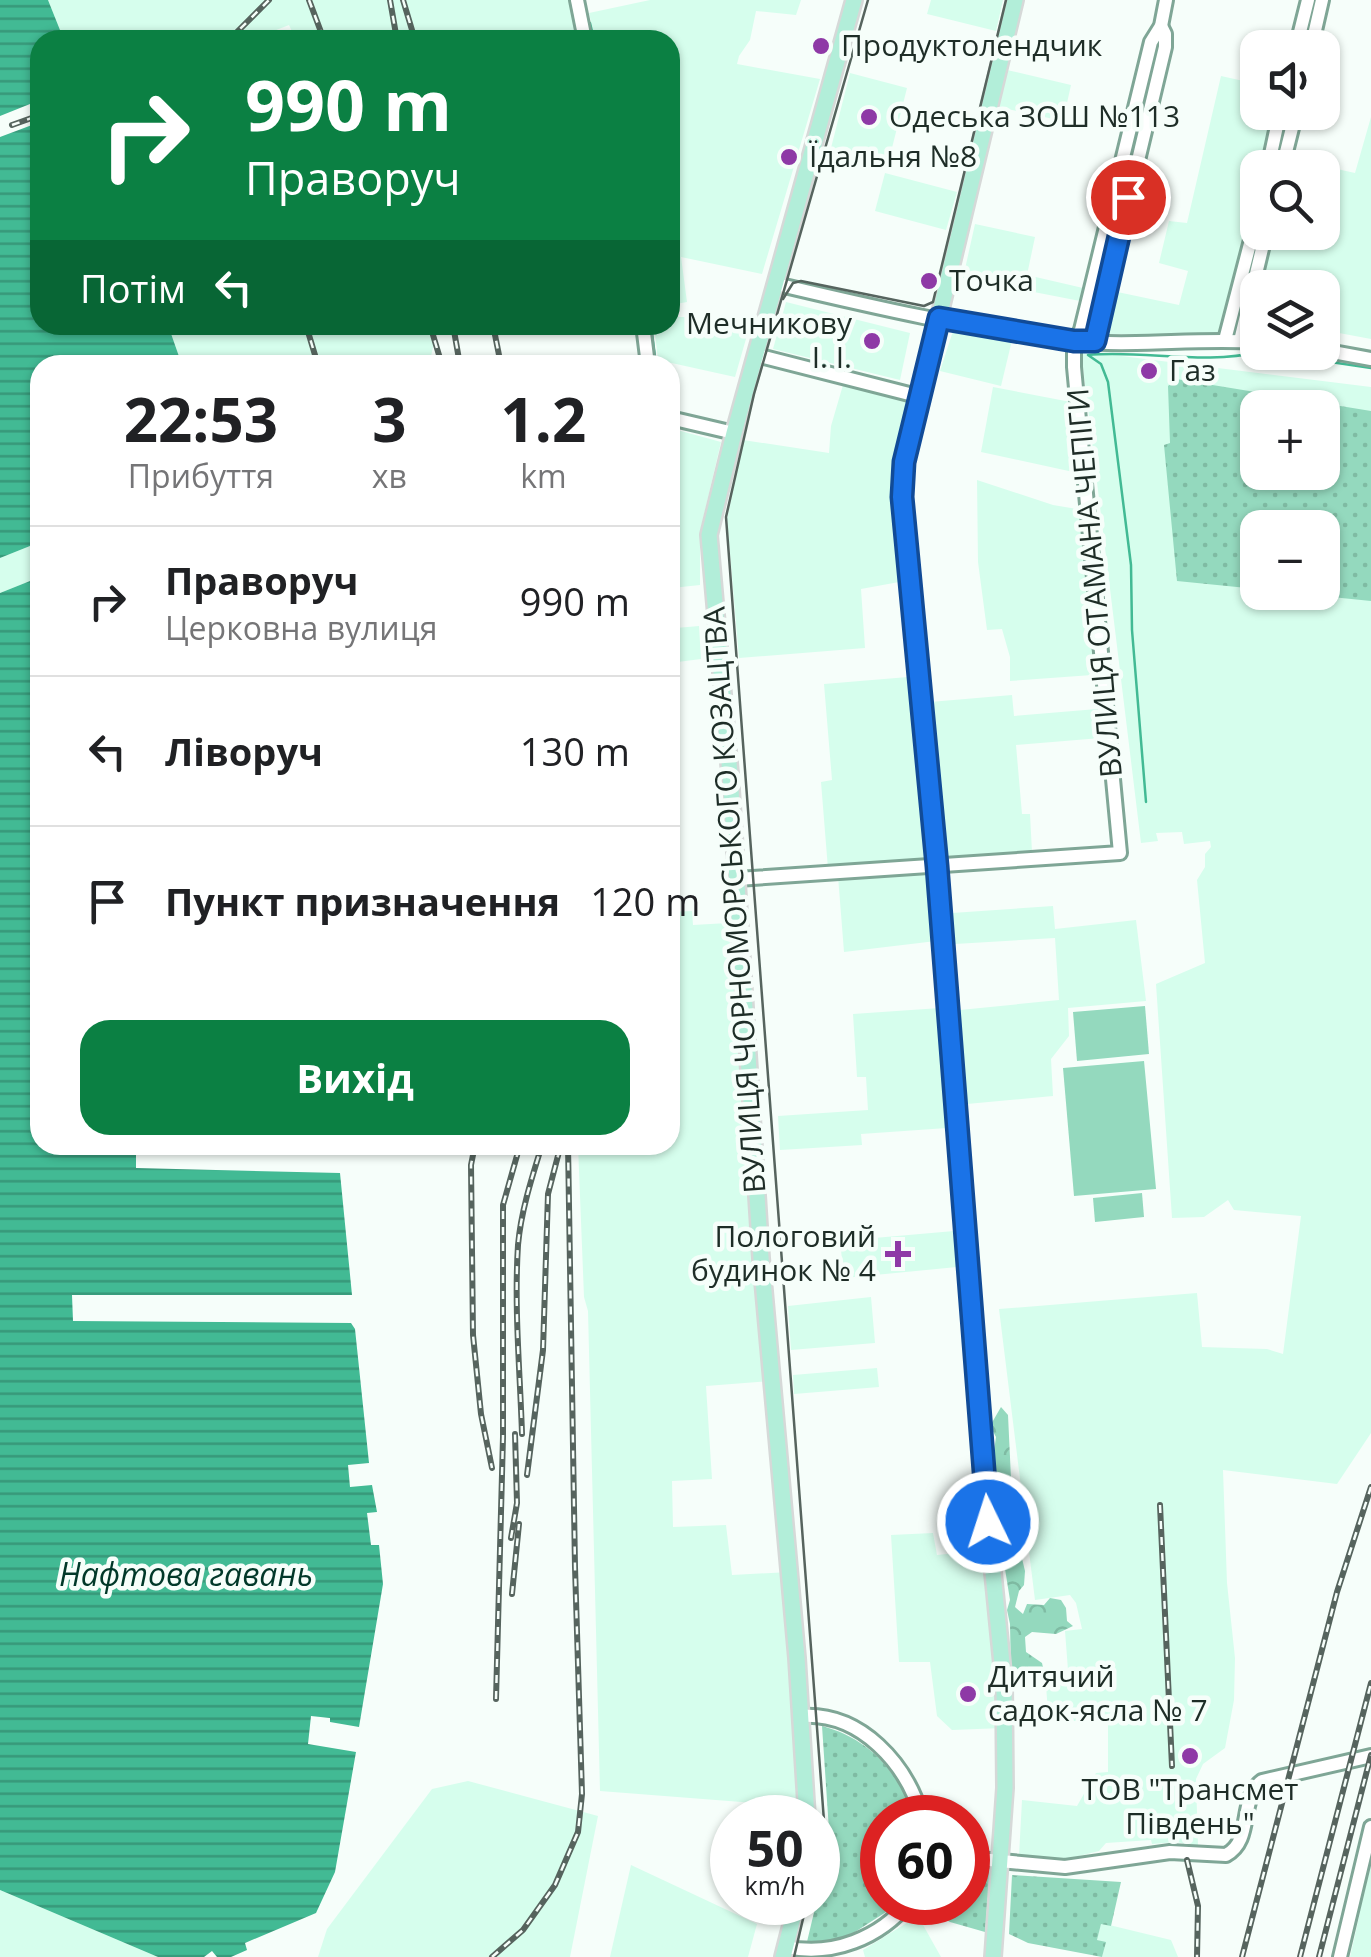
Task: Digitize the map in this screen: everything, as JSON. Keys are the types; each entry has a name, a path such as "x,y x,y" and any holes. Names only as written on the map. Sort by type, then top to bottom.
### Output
{"main road":[{"name":"ВУЛИЦЯ ЧОРНОМОРСЬКОГО КОЗАЦТВА","path":"806,1795 761,1258 737,878 709,535 854,0"},
{"path":"992,1957 1001,1862 1004,1684 937,866 902,497 904,462 1015,0"},
{"path":"784,1952 791,1925"}],"street":[{"path":"577,0 584,30"},
{"name":"ВУЛИЦЯ ОТАМАНА ЧЕПІГИ","path":"937,866 1120,854 1074,341 1081,330 1150,42 1161,26 1166,0"},
{"path":"1300,30 1308,0"},
{"path":"1315,30 1322,0"},
{"name":"ВУЛИЦЯ ОТАМАНА ЧЕПІГИ","path":"1095,341 1164,47 1161,26"},
{"path":"1232,340 1250,250"},
{"path":"1232,340 1260,250"},
{"path":"776,284 1074,341 1240,341"},
{"path":"1340,353 1371,358"},
{"path":"756,355 921,398"},
{"path":"680,420 734,433"},
{"path":"737,878 937,866"},
{"path":"801,1716 839,1720 882,1748 913,1795"},
{"path":"990,1861 1065,1868 1170,1852 1226,1855 1241,1841 1252,1790 1262,1781 1371,1756"},
{"path":"1340,1957 1371,1827"},
{"path":"784,1952 845,1946 886,1925"}],"shaded area":[{"path":"48,0 572,0 578,30 291,30 289,25 276,30 60,30"},
{"path":"650,0 801,0 796,15 756,11 750,40 737,64 820,79 762,274 681,257 687,302 680,303 680,30 593,30 589,13"},
{"path":"931,0 1003,0 996,31 927,14"},
{"path":"1007,70 1071,85 1063,121 998,107"},
{"name":"Одеська ЗОШ №113","path":"850,73 907,88 888,164 831,148"},
{"path":"1221,76 1240,80 1240,130 1272,130 1268,150 1240,150 1240,250 1246,250 1227,335 1103,334 1108,290 1179,305 1188,271 1159,263 1169,221 1187,223"},
{"path":"1371,117 1371,339 1340,333 1340,270 1252,270 1257,250 1340,250 1340,170 1355,173"},
{"path":"885,173 957,192 946,230 875,211"},
{"path":"975,224 1035,237 1027,275 1083,288 1080,301 963,278"},
{"path":"786,302 910,333 900,380 773,349"},
{"path":"680,317 748,332 735,377 680,365 680,355 657,355 655,335 680,335"},
{"path":"954,328 1013,336 1001,386 940,371"},
{"path":"172,335 436,335 431,355 178,355"},
{"path":"1081,351 1371,387 1371,1433 1337,1484 1223,1470 1227,1583 1235,1658 1234,1700 1225,1748 1203,1764 1196,1779 1198,1846 1176,1842 1152,1844 1151,1840 1106,1843 1099,1851 1059,1861 1019,1856 1022,1800 1077,1806 1096,1773 1108,1772 1108,1721 1073,1721 1071,1713 1048,1713 1046,1685 1069,1683 1065,1631 1082,1629 1070,1595 1035,1600 999,1309 1197,1293 1202,1347 1267,1349 1283,1354 1301,1216 1234,1210 1228,1200 1204,1217 1172,1218 1156,984 1205,963 1197,880 1211,847 1210,841 1184,844 1182,832 1156,833 1158,841 1141,843"},
{"path":"843,385 911,403 894,482 899,582 861,589 865,648 739,658 727,519 743,440 829,453 831,426"},
{"path":"993,387 1076,403 1087,475 981,452"},
{"path":"680,431 721,442 700,532 700,585 680,587"},
{"path":"977,480 1053,505 1089,511 1106,674 1010,681 1010,657 1002,629 987,630 978,562"},
{"path":"30,546 30,581 0,593 0,558"},
{"path":"699,626 701,659 680,662 680,628"},
{"path":"920,676 930,863 828,869 821,782 832,780 824,684"},
{"path":"1012,695 1014,716 1109,708 1113,737 1016,745 1022,814 1030,814 1032,852 948,858 930,702"},
{"path":"929,869 936,941 844,952 838,876"},
{"path":"1053,906 1055,929 1136,920 1146,1001 1068,1008 1069,1036 1051,1059 1053,1096 967,1104 960,1010 1059,1000 1055,938 955,944 952,913"},
{"path":"692,911 693,925 728,923 772,1381 706,1386 712,1479 672,1481 673,1527 726,1525 732,1575 789,1572 803,1795 710,1795 710,1800 600,1791 588,1311 584,1297 578,1155 680,1155 680,912"},
{"path":"940,1008 947,1128 861,1134 862,1145 780,1150 778,1116 868,1110 866,1077 857,1077 853,1014"},
{"name":"Пологовий будинок № 4","path":"954,1231 957,1267 844,1278 840,1241"},
{"path":"871,1297 875,1343 791,1350 788,1306"},
{"path":"877,1368 879,1387 794,1394 793,1375"},
{"path":"933,1533 937,1555 987,1550 1003,1728 952,1730 937,1716 930,1662 899,1662 891,1535"},
{"path":"468,1781 598,1816 570,1957 318,1957 327,1929 432,1789"},
{"path":"1371,1841 1371,1957 1350,1957 1359,1917"},
{"path":"631,1865 710,1902 710,1925 757,1925 748,1957 610,1957"},
{"path":"0,1890 158,1957 0,1957"},
{"path":"1101,1923 1171,1940 1178,1957 1102,1957 1105,1943 1097,1940"},
{"path":"903,1925 923,1925 941,1957 865,1957 863,1950"}],"green space":[{"path":"1176,379 1243,390 1240,390 1240,490 1340,490 1340,406 1371,411 1371,601 1340,598 1340,510 1240,510 1240,587 1177,581 1164,445 1170,443 1168,386"},
{"path":"1145,1006 1149,1054 1077,1061 1073,1012"},
{"path":"1144,1061 1156,1189 1074,1196 1063,1068"},
{"path":"1142,1193 1144,1217 1095,1222 1093,1198"},
{"path":"1001,1407 1008,1415 1013,1521 1025,1571 1015,1607 1023,1614 1027,1604 1044,1605 1050,1598 1061,1600 1067,1621 1073,1626 1056,1634 1032,1632 1025,1637 1026,1652 1042,1663 1044,1672 1037,1681 1011,1675 1005,1516 996,1492 996,1437 990,1426"},
{"path":"822,1726 868,1748 891,1772 905,1795 860,1795 860,1925 866,1925 841,1941 806,1946 811,1925 840,1925 840,1795 827,1795"},
{"path":"1012,1875 1121,1882 1111,1926 1101,1924 1097,1940 1106,1942 1102,1957 1028,1943 1009,1934"},
{"path":"960,1925 986,1925 985,1932"}],"water":[{"path":"0,0 48,0 60,30 30,30 30,104 0,116"},
{"path":"30,126 30,335 172,335 178,355 30,355 30,546 0,558 0,137"},
{"name":"Нафтова гавань","path":"30,581 30,1155 136,1155 136,1168 340,1173 352,1295 72,1295 73,1321 351,1323 355,1329 369,1463 348,1465 350,1487 372,1485 377,1512 367,1513 371,1545 379,1545 383,1584 359,1727 311,1716 308,1744 356,1752 335,1872 316,1913 245,1943 247,1950 231,1957 217,1957 212,1951 204,1957 158,1957 0,1890 0,593"}],"waterway":[{"path":"590,23 592,30"},
{"path":"652,335 655,355"},
{"path":"1146,802 1132,630 1131,565 1108,382 1101,364 1088,355 1240,356"},
{"path":"1340,363 1371,368"}],"tram line":[{"path":"822,1795 726,517 754,394 868,0"},
{"path":"783,299 793,283 801,281 924,306 933,302 1006,0"},
{"path":"794,1957 802,1925"}],"railway":[{"path":"239,30 269,0"},
{"path":"309,0 320,30"},
{"path":"390,0 395,30"},
{"path":"403,0 412,30"},
{"path":"12,125 30,119"},
{"path":"309,335 315,355"},
{"path":"433,335 439,355"},
{"path":"455,335 458,355"},
{"path":"495,335 499,355"},
{"path":"473,1155 473,1335 481,1414 492,1468"},
{"path":"496,1699 503,1437 503,1205 517,1155"},
{"path":"522,1434 518,1245 539,1155"},
{"path":"527,1475 543,1350 548,1194 558,1155"},
{"path":"492,1957 523,1930 555,1885 578,1832 582,1794 568,1155"},
{"path":"511,1538 517,1503 515,1434"},
{"path":"1242,1957 1337,1592 1371,1487"},
{"path":"1160,1505 1172,1766"},
{"path":"512,1594 519,1524"},
{"path":"1300,1957 1371,1683"},
{"path":"1319,1957 1371,1755"},
{"path":"1187,1860 1198,1906 1197,1957"}],"place":[{"name":"Продуктолендчик","path":"821,46"},
{"name":"Одеська ЗОШ №113","path":"869,117"},
{"name":"Їдальня №8","path":"789,157"},
{"name":"Точка","path":"929,281"},
{"name":"Мечникову І. І.","path":"872,341"},
{"name":"Газ","path":"1149,371"},
{"name":"Пологовий будинок № 4","path":"898,1254"},
{"name":"Дитячий садок-ясла № 7","path":"968,1694"},
{"name":"ТОВ \"Трансмет Південь\"","path":"1190,1756"}],"route":[{"path":"988,1522 924,706 902,497 904,462 939,318 1074,341 1095,341 1128,197"}]}
